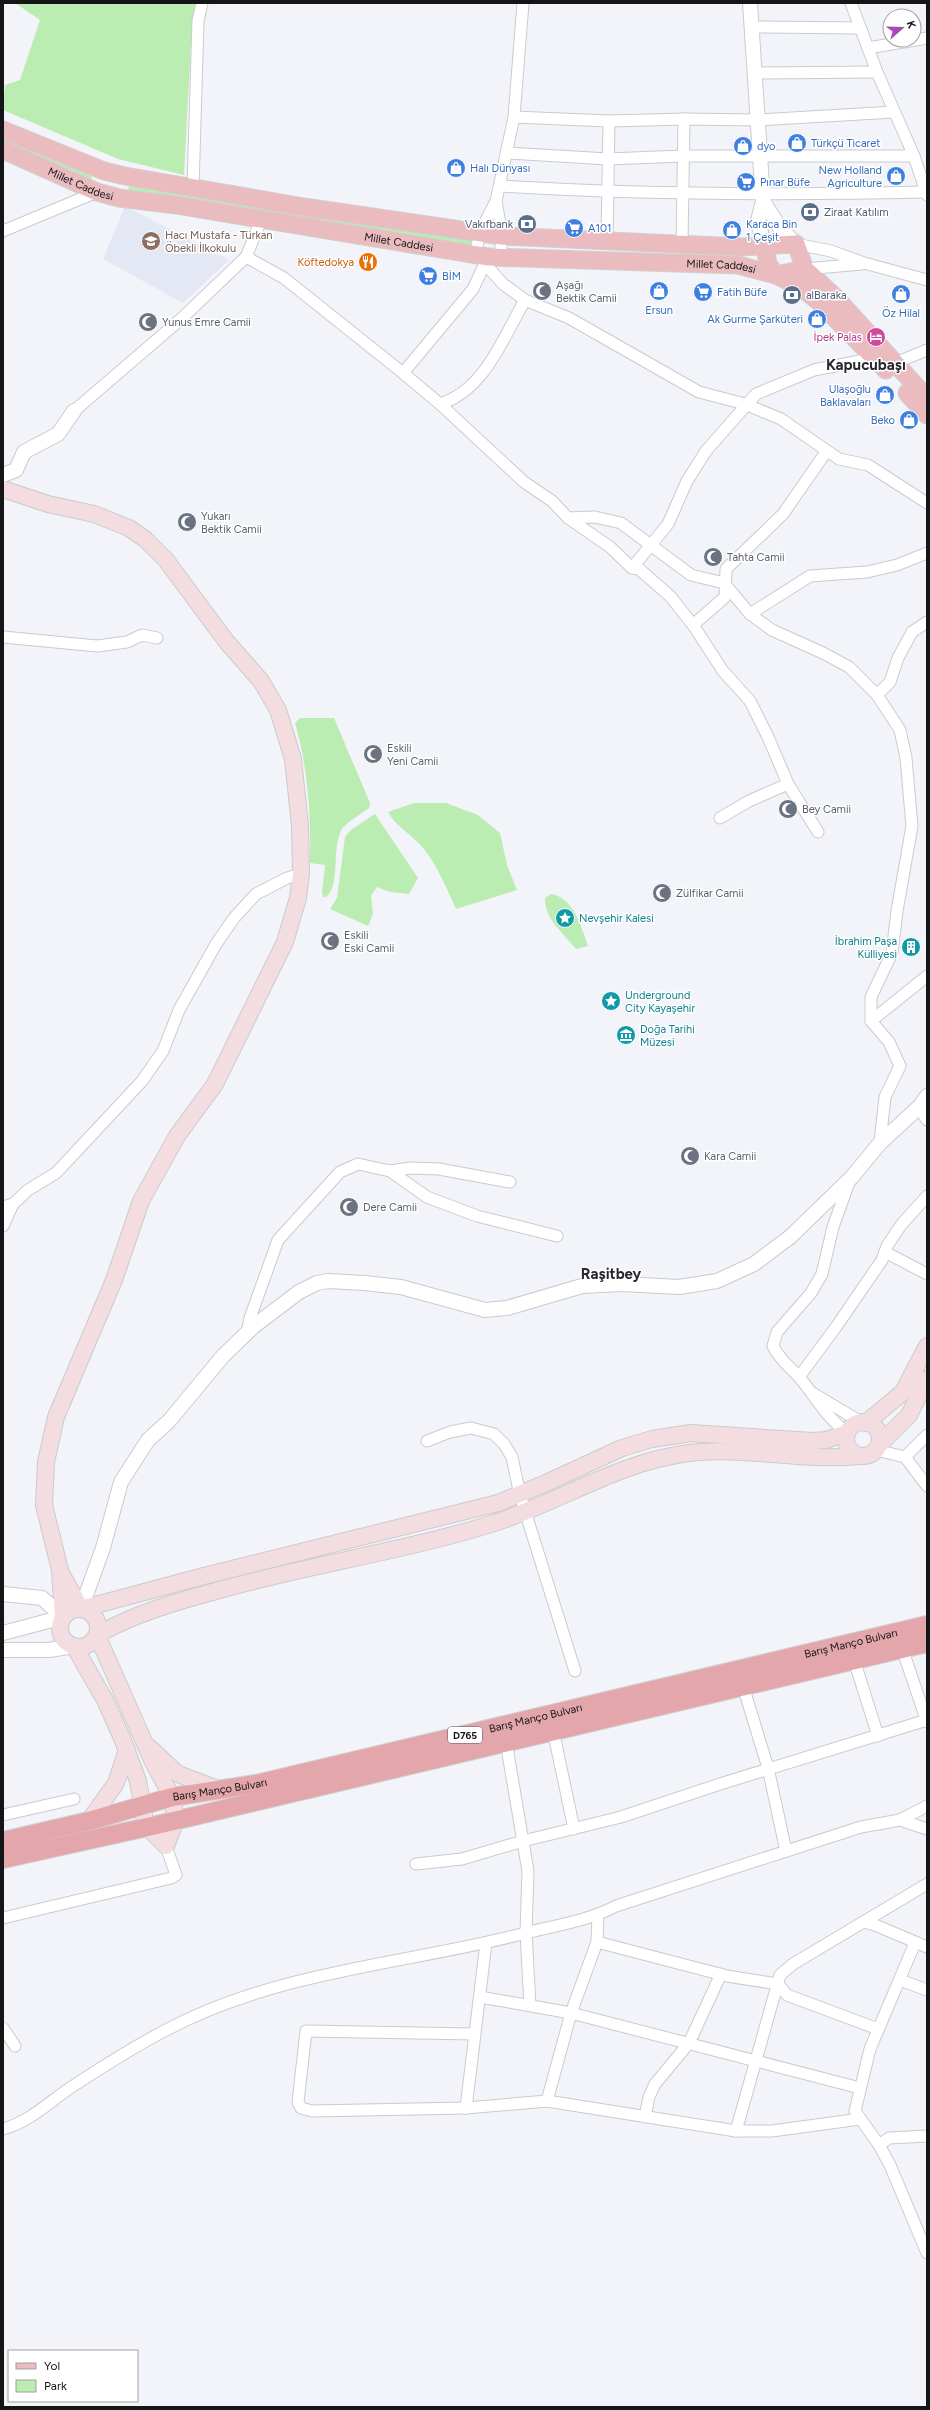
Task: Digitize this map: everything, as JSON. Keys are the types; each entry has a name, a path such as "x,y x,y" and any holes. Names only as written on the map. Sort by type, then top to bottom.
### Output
{"highway":[{"name":"Barış Manço Bulvarı","path":"3,1841 89,1821 172,1797 256,1784 568,1712 927,1625"},
{"name":"Barış Manço Bulvarı","path":"3,1860 927,1643"}],"main road":[{"name":"Millet Caddesi","path":"3,130 104,170 125,176 479,234 765,247 796,244"},
{"name":"Millet Caddesi","path":"3,150 97,192 119,198 176,205 487,258 738,265 776,275 805,269"},
{"path":"97,192 97,178 104,170"},
{"path":"119,198 127,186 125,176"},
{"path":"796,244 805,269 836,298 927,398"},
{"path":"765,247 768,264 776,275 802,288 819,302 875,358 927,415"},
{"path":"3,489 48,504 94,514 129,528 145,539 166,560 226,641 261,681 278,710 293,759 300,826 301,874 298,898 285,942 215,1084 177,1136 141,1201 114,1280 56,1417 46,1462 44,1505 60,1570 63,1617 60,1625 61,1634 66,1642 74,1646 85,1646 97,1635 124,1621 182,1600 264,1577 442,1537 489,1524 526,1511 614,1471 654,1458 690,1453 742,1452 840,1458 871,1454 909,1414 927,1378"},
{"path":"63,1617 71,1611 268,1560 462,1513 520,1495 615,1451 652,1439 691,1433 813,1441 826,1440 847,1433 855,1424 863,1422 903,1392 927,1346"},
{"path":"863,1422 877,1431 877,1448"},
{"path":"847,1433 846,1439 849,1450 860,1456"},
{"path":"60,1570 81,1609 95,1618 98,1623 97,1635 106,1660 172,1797 176,1820 166,1846 146,1826 141,1805 138,1781 127,1750 105,1700 74,1646"},
{"path":"145,1743 178,1774 218,1790"},
{"path":"89,1821 116,1783 127,1750"}],"street":[{"path":"193,188 198,21 202,3"},
{"path":"523,3 514,117 496,201 479,234 487,258 503,284 525,300 569,318 700,392 745,404 781,419 826,452 839,459 868,465 927,503"},
{"path":"750,3 753,27 762,198 758,221 765,247"},
{"path":"500,186 607,192 682,193 762,198 926,194 923,169 914,156 894,112 851,3"},
{"path":"753,27 860,28"},
{"path":"868,48 927,38"},
{"path":"755,73 877,72"},
{"path":"514,117 609,121 684,119 758,120 894,112"},
{"path":"682,244 684,119"},
{"path":"607,241 609,121"},
{"path":"506,153 608,158 683,156 914,156"},
{"path":"3,231 97,192"},
{"path":"762,198 780,228 796,244 831,251 864,264 927,280"},
{"path":"403,373 473,289 487,258 502,236 496,201"},
{"path":"3,475 16,470 24,452 58,434 74,411 181,319 246,257 262,220"},
{"path":"246,257 284,278 403,373 440,404 524,482 552,501 568,518 610,547 632,568 639,569 670,596 693,624 723,671 750,701 768,737 788,784 818,832"},
{"path":"805,269 864,264"},
{"path":"440,404 456,399 483,374 525,300"},
{"path":"895,363 927,350"},
{"path":"632,568 668,524 687,481 706,451 745,404 756,394 814,370 875,358"},
{"path":"693,624 725,597 724,583 726,569 783,514 826,452"},
{"path":"568,518 595,518 621,523 652,544 691,575 724,583 750,614 772,630 823,652 849,667 877,695 900,730 906,758 912,826 897,911 892,953 871,997 871,1021 889,1042 900,1066 885,1097 880,1143"},
{"path":"750,614 810,576 867,572 897,565 927,553"},
{"path":"877,695 890,682 898,658 912,632 927,622"},
{"path":"3,637 97,646 127,642 142,635 157,638"},
{"path":"720,818 749,801 788,784"},
{"path":"3,1226 8,1205 28,1190 56,1173 102,1126 154,1066 179,1010 216,944 234,918 256,894 287,878 301,874"},
{"path":"871,1021 927,976"},
{"path":"81,1609 103,1548 121,1482 148,1440 169,1421 223,1356 247,1333 299,1292 317,1283 328,1281 401,1287 485,1310 507,1308 582,1286 622,1284 679,1287 717,1281 754,1264 790,1237 852,1177 880,1143 923,1102"},
{"path":"923,1102 927,1120"},
{"path":"247,1333 250,1318 278,1240 340,1172 358,1164 390,1171 410,1168 439,1169 510,1182"},
{"path":"390,1171 427,1197 476,1216 557,1236"},
{"path":"847,1433 831,1421 799,1377 778,1357 773,1346 777,1332 811,1293 822,1274 833,1227 852,1177"},
{"path":"799,1377 836,1328 901,1225 927,1196"},
{"path":"885,1252 927,1274"},
{"path":"808,1390 863,1422"},
{"path":"427,1441 450,1432 470,1428 494,1434 512,1457 520,1495 575,1672"},
{"path":"905,1457 927,1435"},
{"path":"877,1448 905,1457 927,1486"},
{"path":"3,1594 42,1598 63,1617"},
{"path":"3,1633 63,1617"},
{"path":"3,1650 48,1650 74,1646"},
{"path":"416,1864 462,1859 523,1841 621,1817 768,1768 927,1720 902,1648"},
{"path":"854,1660 878,1736"},
{"path":"743,1686 768,1768 786,1851"},
{"path":"553,1730 574,1829"},
{"path":"506,1742 528,1871 526,1933 530,2005"},
{"path":"3,1815 74,1799"},
{"path":"3,2129 19,2125 70,2089 170,2028 243,1997 317,1978 486,1943 598,1915 616,1906 861,1827 900,1820 927,1806"},
{"path":"900,1820 927,1829"},
{"path":"3,1918 171,1878 176,1875 166,1846"},
{"path":"736,2131 780,1975 793,1964 927,1884"},
{"path":"547,2101 571,2013 597,1942 598,1915"},
{"path":"863,1922 927,1948"},
{"path":"597,1942 721,1974 778,1984 787,1995 878,2030"},
{"path":"466,2108 486,1943"},
{"path":"915,1943 870,2049 855,2111 879,2144 927,2253"},
{"path":"645,2117 649,2098 655,2084 689,2043 721,1974"},
{"path":"900,1980 927,1990"},
{"path":"480,1997 571,2013 860,2088"},
{"path":"3,2028 15,2046"},
{"path":"474,2034 306,2031 298,2085 298,2102 301,2108 306,2111 466,2108 547,2101 736,2131 772,2131 860,2119"},
{"path":"879,2144 889,2138 927,2136"}],"shaded area":[{"name":"Hacı Mustafa - Türkan Öbekli İlkokulu","path":"125,206 229,260 183,303 103,259"}],"green space":[{"path":"15,3 196,3 192,25 184,175 118,159 3,110 5,85 20,80 40,20"},
{"path":"3,135 93,171 91,180 3,145"},
{"path":"129,185 472,239 470,248 128,191"},
{"path":"300,718 334,718 370,803 369,808 351,820 342,829 337,845 333,884 331,892 326,897 323,897 322,892 325,865 310,863 308,792 303,757 295,723"},
{"path":"414,803 446,803 478,815 500,833 507,865 517,890 456,909 434,863 420,844 395,822 388,812"},
{"path":"375,814 418,878 409,894 390,892 377,887 371,896 373,914 368,926 330,909 337,898 345,837 351,830"},
{"path":"551,894 566,901 576,914 588,946 576,949 551,919 545,898"}],"place":[{"name":"Türkçü Ticaret","path":"797,143"},
{"name":"dyo","path":"743,146"},
{"name":"Halı Dünyası","path":"456,168"},
{"name":"New Holland Agriculture","path":"896,176"},
{"name":"Pınar Büfe","path":"746,182"},
{"name":"Ziraat Katılım","path":"810,212"},
{"name":"Vakıfbank","path":"527,224"},
{"name":"A101","path":"574,228"},
{"name":"Karaca Bin 1 Çeşit","path":"732,230"},
{"name":"Hacı Mustafa - Türkan Öbekli İlkokulu","path":"151,241"},
{"name":"Köftedokya","path":"368,262"},
{"name":"BİM","path":"428,276"},
{"name":"Aşağı Bektik Camii","path":"542,291"},
{"name":"Ersun","path":"659,291"},
{"name":"Fatih Büfe","path":"703,292"},
{"name":"Öz Hilal","path":"901,294"},
{"name":"alBaraka","path":"792,295"},
{"name":"Ak Gurme Şarküteri","path":"817,319"},
{"name":"Yunus Emre Camii","path":"148,322"},
{"name":"İpek Palas","path":"876,337"},
{"name":"Ulaşoğlu Baklavaları","path":"885,395"},
{"name":"Beko","path":"909,420"},
{"name":"Yukarı Bektik Camii","path":"187,522"},
{"name":"Tahta Camii","path":"713,557"},
{"name":"Eskili Yeni Camii","path":"373,754"},
{"name":"Bey Camii","path":"788,809"},
{"name":"Zülfikar Camii","path":"662,893"},
{"name":"Nevşehir Kalesi","path":"565,918"},
{"name":"Eskili Eski Camii","path":"330,941"},
{"name":"İbrahim Paşa Külliyesi","path":"911,947"},
{"name":"Underground City Kayaşehir","path":"611,1001"},
{"name":"Doğa Tarihi Müzesi","path":"626,1035"},
{"name":"Kara Camii","path":"690,1156"},
{"name":"Dere Camii","path":"349,1207"}],"district":[{"name":"Kapucubaşı","path":"866,365"},
{"name":"Raşitbey","path":"611,1274"}]}
